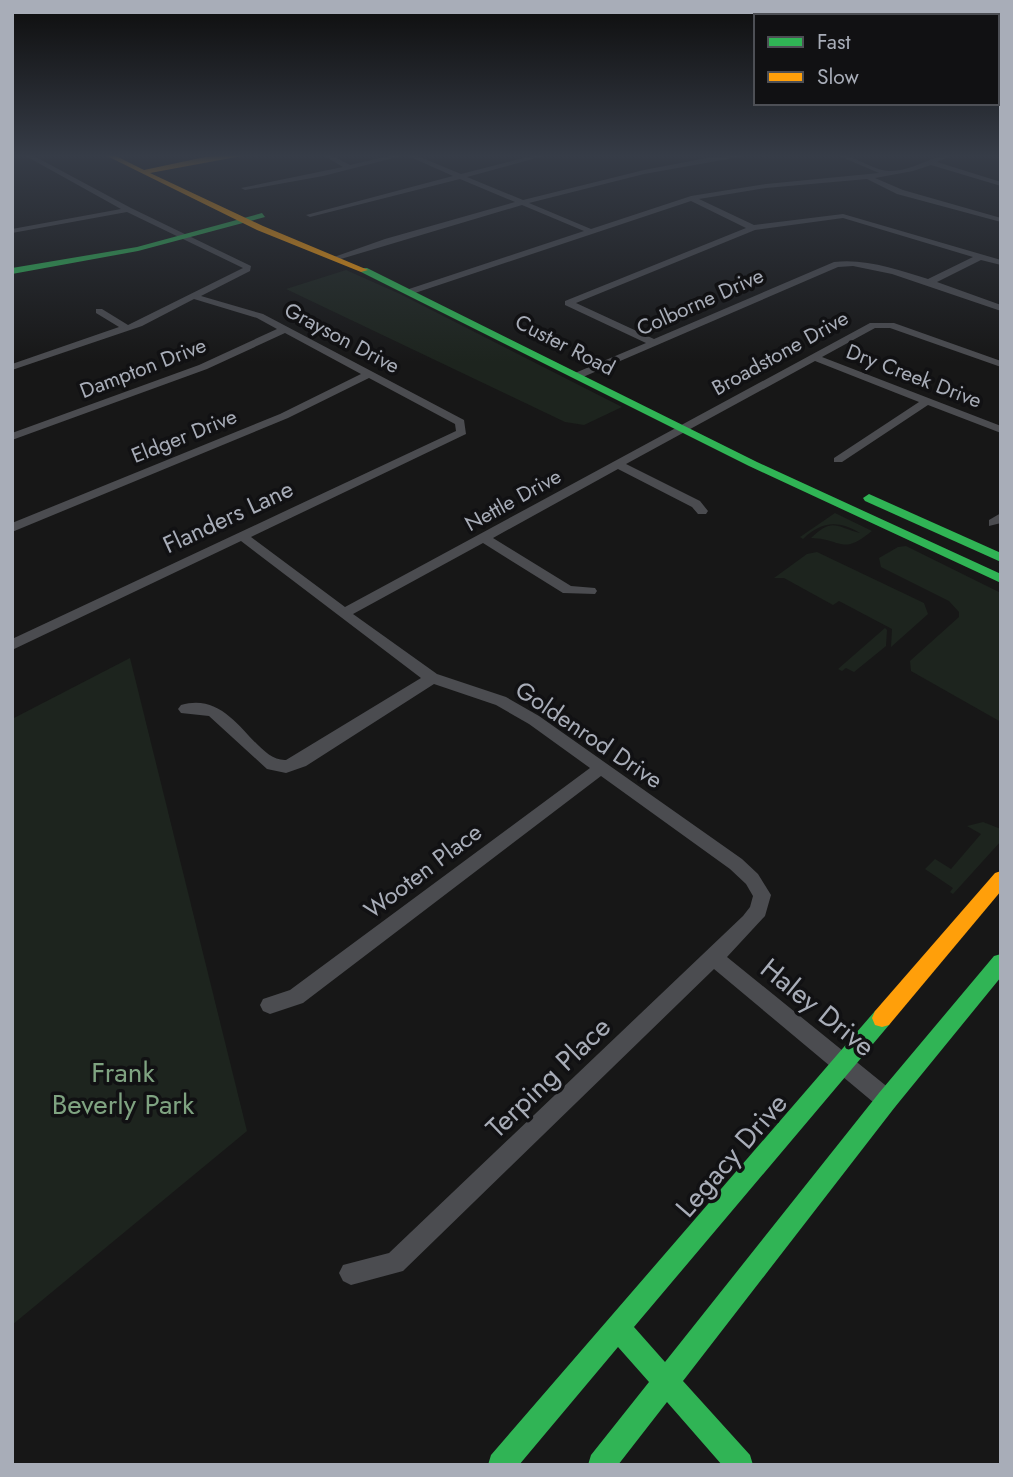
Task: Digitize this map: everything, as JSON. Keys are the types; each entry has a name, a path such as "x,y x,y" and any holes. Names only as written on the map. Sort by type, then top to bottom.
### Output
{"main road":[{"path":"12,271 70,264 186,238 235,224"},
{"name":"Custer Road","path":"252,224 337,259 419,288 620,379"},
{"name":"Custer Road","path":"284,224 354,252 579,375 692,424 745,441"},
{"name":"Custer Road","path":"642,391 753,464 1001,579"},
{"path":"852,490 1001,558"},
{"path":"896,530 912,517"},
{"name":"Legacy Drive","path":"501,1465 1001,878"},
{"path":"601,1465 887,1100 1001,962"},
{"path":"618,1328 740,1465"}],"street":[{"path":"12,231 51,224"},
{"path":"12,367 127,328 247,269 247,266 157,224"},
{"path":"337,259 448,224"},
{"path":"573,224 590,231"},
{"path":"419,288 612,224"},
{"path":"745,224 753,228"},
{"path":"652,342 569,303 753,228 778,224"},
{"path":"869,224 1001,263"},
{"path":"926,284 980,257"},
{"name":"Colborne Drive","path":"579,375 837,264 865,265 926,284"},
{"path":"926,284 1001,308"},
{"name":"Grayson Drive","path":"193,296 260,316 460,422 462,430"},
{"path":"99,311 127,328"},
{"name":"Broadstone Drive","path":"692,424 865,328 882,324 1001,364"},
{"name":"Dampton Drive","path":"12,437 203,367 285,329"},
{"name":"Dry Creek Drive","path":"814,357 1001,430"},
{"name":"Eldger Drive","path":"12,528 284,416 368,373"},
{"path":"838,460 928,401"},
{"name":"Nettle Drive","path":"345,613 692,424"},
{"name":"Flanders Lane","path":"12,645 462,430"},
{"path":"617,464 696,504 702,511"},
{"name":"Goldenrod Drive","path":"242,536 399,656 432,678 518,709 736,864 752,879 762,895"},
{"path":"484,538 568,590 590,591"},
{"path":"186,709 213,711 268,762 285,768 305,759 432,678"},
{"name":"Wooten Place","path":"270,1005 296,997 600,768"},
{"name":"Terping Place","path":"351,1273 395,1263 750,922 759,911 762,895"},
{"name":"Haley Drive","path":"713,957 887,1100"}],"green space":[{"path":"346,270 400,294 622,407 584,425 565,422 286,289"},
{"path":"835,513 872,531 862,539 848,544 811,538 825,528 835,525 860,533 837,524 823,526 803,539 800,537"},
{"path":"906,546 1001,593 1001,722 911,671 910,661 959,617 959,612 949,601 881,567 879,558 898,547"},
{"path":"817,552 924,603 928,614 891,647 892,629 839,601 833,605 784,578 774,578 807,554"},
{"path":"885,628 886,646 854,672 846,668 842,671 838,669"},
{"name":"Frank Beverly Park","path":"130,658 247,1131 12,1325 12,719"},
{"path":"983,822 1001,829 1001,841 953,894 950,892 953,888 925,869 935,859 951,869 981,834 967,826"}],"traffic: fast":[{"path":"12,271 138,249 229,224"},
{"path":"364,270 753,464 1001,579"},
{"path":"869,498 1001,558"},
{"path":"601,1465 887,1100 1001,962"},
{"path":"501,1465 882,1018"},
{"path":"618,1328 740,1465"}],"traffic: slow":[{"path":"252,224 364,270"},
{"path":"882,1018 1001,878"}]}
